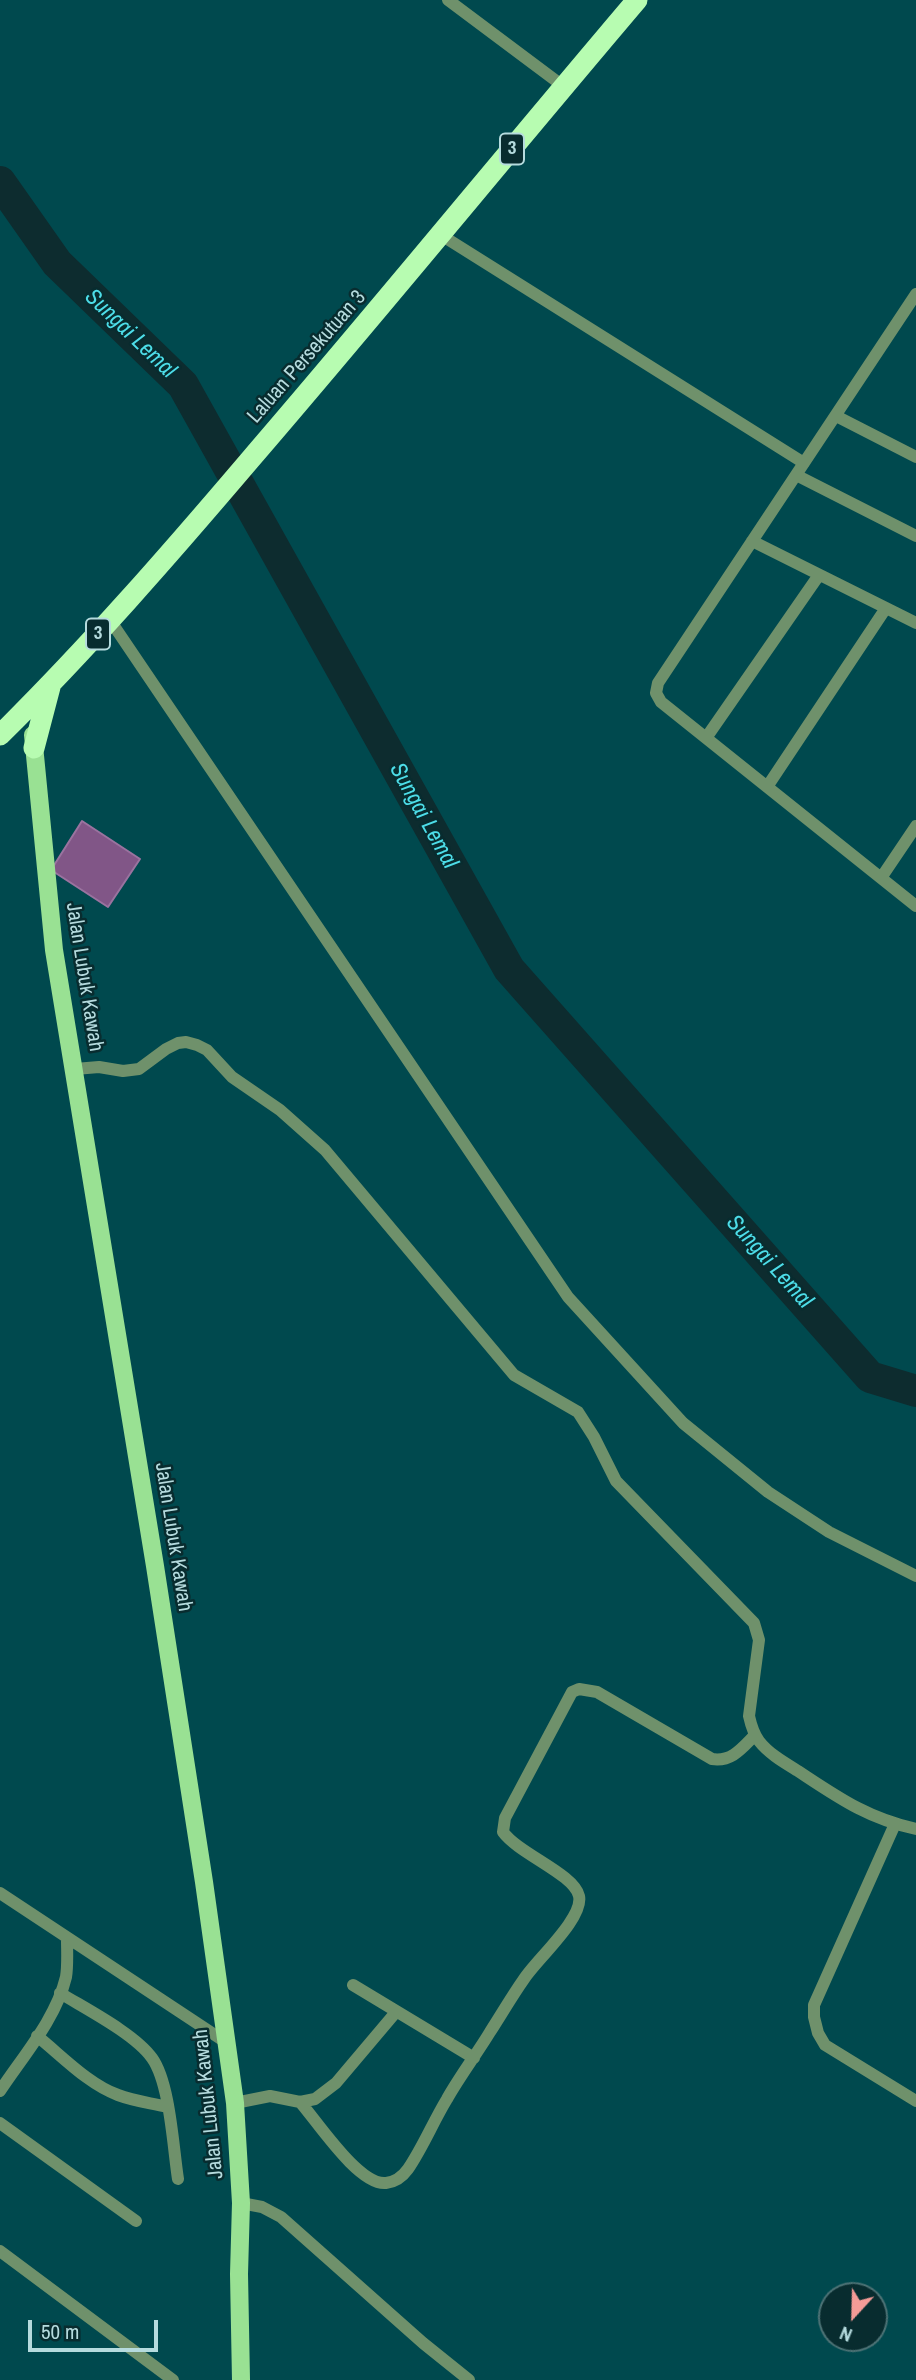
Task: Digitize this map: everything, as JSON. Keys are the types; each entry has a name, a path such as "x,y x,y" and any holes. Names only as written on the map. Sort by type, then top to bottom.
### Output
{"highway":[{"name":"Laluan Persekutuan 3","path":"0,735 145,583 388,300 638,0"},
{"path":"34,748 51,684"},
{"path":"0,735 23,738 34,748"}],"main road":[{"name":"Jalan Lubuk Kawah","path":"31,704 54,950 155,1566 235,2103 241,2203 239,2274 242,2380"}],"street":[{"path":"449,0 564,86"},
{"path":"441,236 804,463"},
{"path":"916,294 658,683 656,693 661,702 916,906"},
{"path":"836,416 916,457"},
{"path":"796,475 916,536"},
{"path":"752,541 916,623"},
{"path":"706,738 819,575"},
{"path":"767,787 886,608"},
{"path":"110,620 568,1297 683,1423 768,1492 830,1532 916,1576"},
{"path":"881,878 916,826"},
{"path":"75,1069 139,1069 166,1049 178,1044 186,1042 197,1045 207,1050 232,1077 280,1111 325,1150 514,1375 578,1412 616,1481 754,1623 759,1640 749,1716 755,1735 769,1751 846,1803 874,1817 916,1829"},
{"path":"300,2102 365,2176 377,2183 393,2181 407,2170 447,2098 525,1976 569,1923 579,1903 576,1889 561,1875 513,1844 503,1832 505,1818 572,1692 579,1689 597,1692 712,1759 732,1757 755,1735"},
{"path":"895,1824 825,1976 814,2005 814,2017 818,2033 825,2045 916,2101"},
{"path":"0,1893 227,2043"},
{"path":"0,2091 37,2036 60,1993 66,1975 67,1939"},
{"path":"353,1986 474,2058"},
{"path":"60,1993 143,2047 158,2067 178,2179"},
{"path":"235,2103 270,2096 300,2102 315,2099 336,2083 396,2012"},
{"path":"37,2036 107,2090 124,2097 167,2107"},
{"path":"0,2123 135,2221"},
{"path":"241,2203 262,2207 281,2217 423,2343 470,2380"},
{"path":"0,2251 173,2380"}],"building":[{"path":"82,821 140,859 108,907 51,870"}],"waterway":[{"name":"Sungai Lemal","path":"0,182 57,263 183,385 509,969 870,1377 916,1391"}]}
